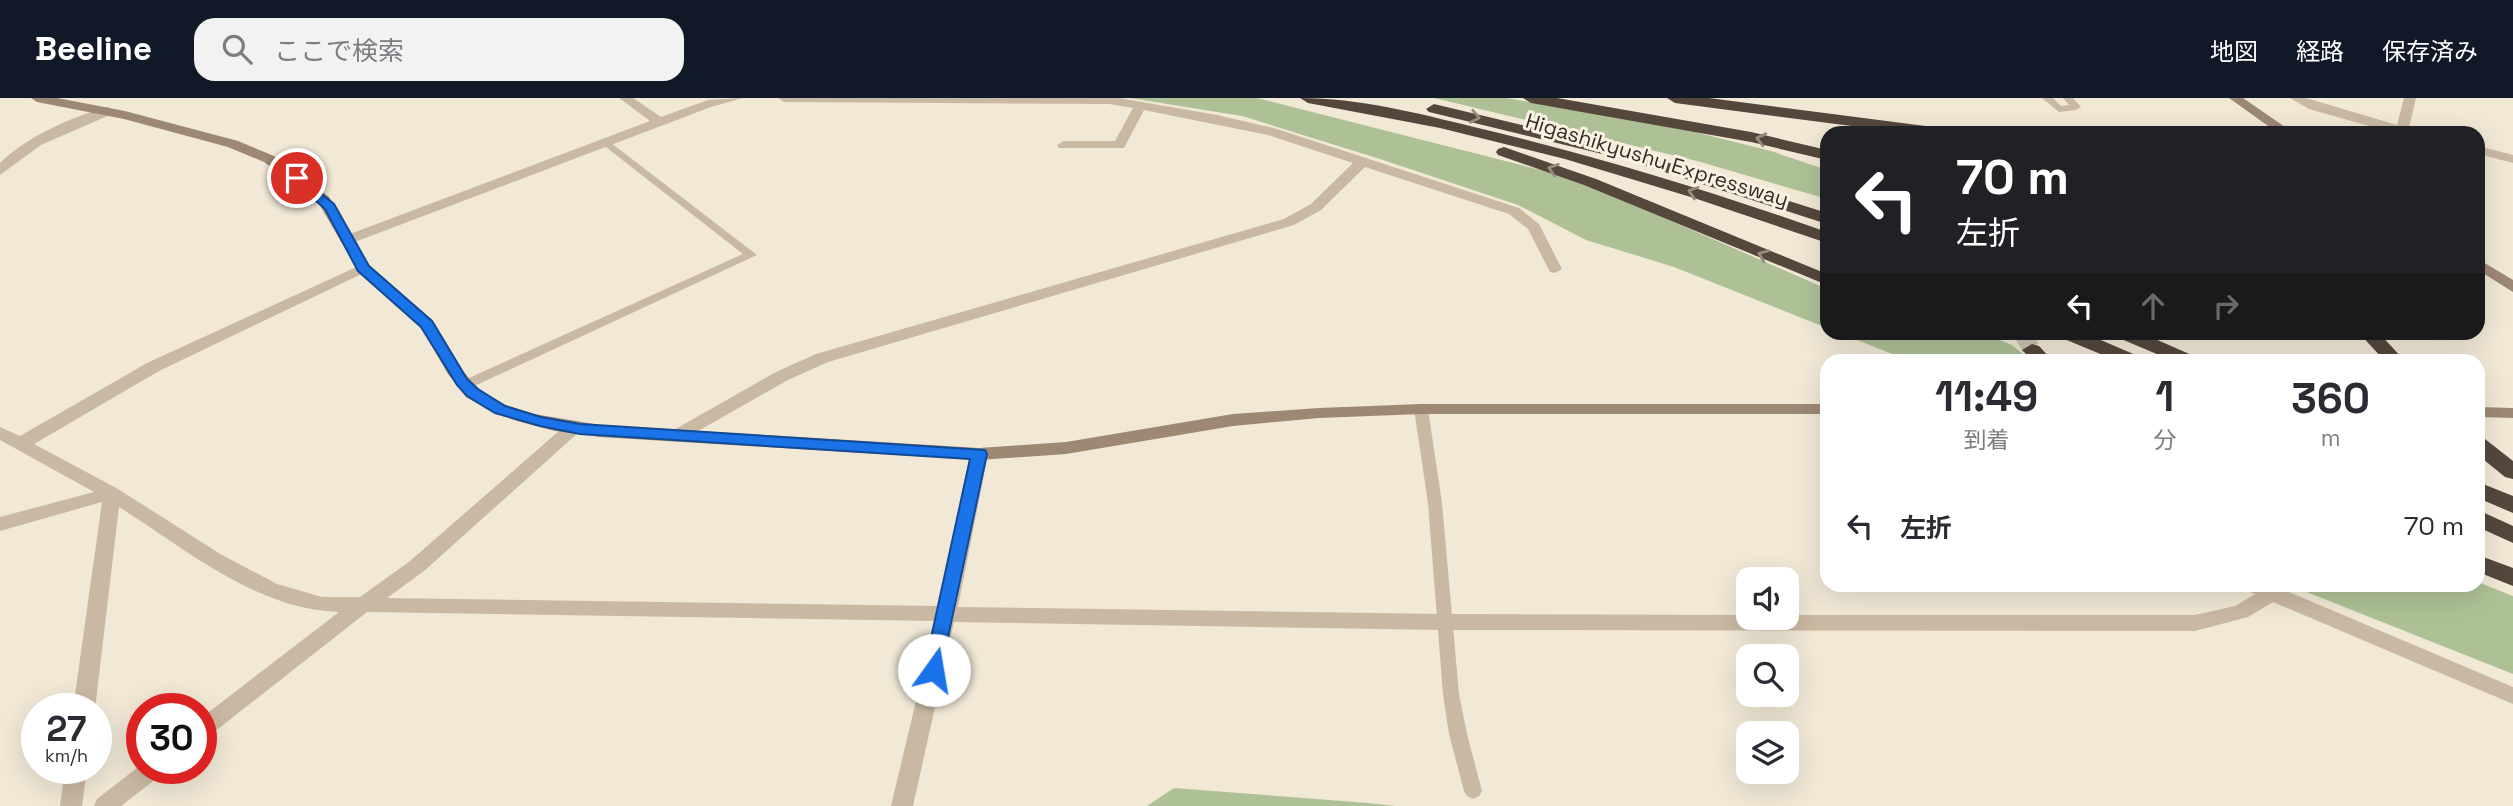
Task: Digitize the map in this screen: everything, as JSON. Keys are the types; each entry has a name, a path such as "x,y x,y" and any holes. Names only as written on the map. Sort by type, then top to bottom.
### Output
{"highway":[{"name":"Higashikyushu Expressway","path":"1308,98 1352,105 1613,168 1820,236"},
{"name":"Higashikyushu Expressway","path":"1384,98 1632,156 1820,217"},
{"path":"1531,98 1751,136 1820,153"},
{"path":"1675,98 1881,126"},
{"path":"1352,105 1455,136 1590,182 1820,277"},
{"path":"1872,125 1876,126"},
{"path":"2083,340 2117,354"},
{"path":"2140,340 2174,354"},
{"path":"2375,340 2388,354"},
{"path":"2485,450 2513,472"},
{"path":"2485,492 2513,505"},
{"path":"2485,521 2513,535"},
{"path":"2485,566 2513,577"}],"street":[{"path":"37,98 108,111 233,144 269,159 324,200 363,268 427,324 465,385 500,409 573,428 928,453 979,454 1066,448 1262,416 1422,409 1820,408"},
{"path":"625,98 659,122"},
{"path":"347,240 717,100 737,98"},
{"path":"784,98 1094,99 1243,125 1514,211 1534,227 1555,269"},
{"path":"2235,98 2277,126"},
{"path":"2296,98 2327,104 2388,126"},
{"path":"2405,126 2410,98"},
{"path":"1064,145 1119,145 1140,106"},
{"path":"0,171 11,158 27,147 108,111"},
{"path":"2485,152 2513,159"},
{"path":"678,435 782,376 834,353 1289,222 1317,207 1363,161"},
{"path":"20,444 153,367 363,268"},
{"path":"2485,268 2513,287"},
{"path":"2485,412 2513,413"},
{"path":"217,718 417,566 573,428"},
{"path":"0,433 112,493 223,563 288,597 322,604 1445,622 2195,623 2241,612 2270,594"},
{"path":"902,806 947,615 979,454"},
{"path":"0,524 112,493"},
{"path":"86,693 112,493"},
{"path":"2266,592 2513,696"},
{"path":"71,806 74,784"},
{"path":"105,806 133,784"}],"lane":[{"path":"2047,98 2059,109 2076,107 2068,98"},
{"path":"465,385 751,255 606,142"},
{"path":"1422,409 1435,503 1451,694 1473,791"}],"green space":[{"path":"1130,98 1257,98 1560,175 1820,286 1820,325 1674,267 1586,240 1518,205 1242,116"},
{"path":"1434,98 1507,98 1687,130 1771,151 1820,168 1820,197 1697,161"},
{"path":"1857,340 2000,340 2012,345 2023,354 1892,354"},
{"path":"2485,585 2513,596 2513,674 2307,592 2485,592"},
{"path":"1174,788 1368,803 1395,806 1147,806"}],"tunnel":[{"path":"2026,340 2032,350"}],"route":[{"path":"297,178 330,207 363,268 427,324 462,382 472,393 500,409 555,425 600,431 979,454 934,670"}]}
